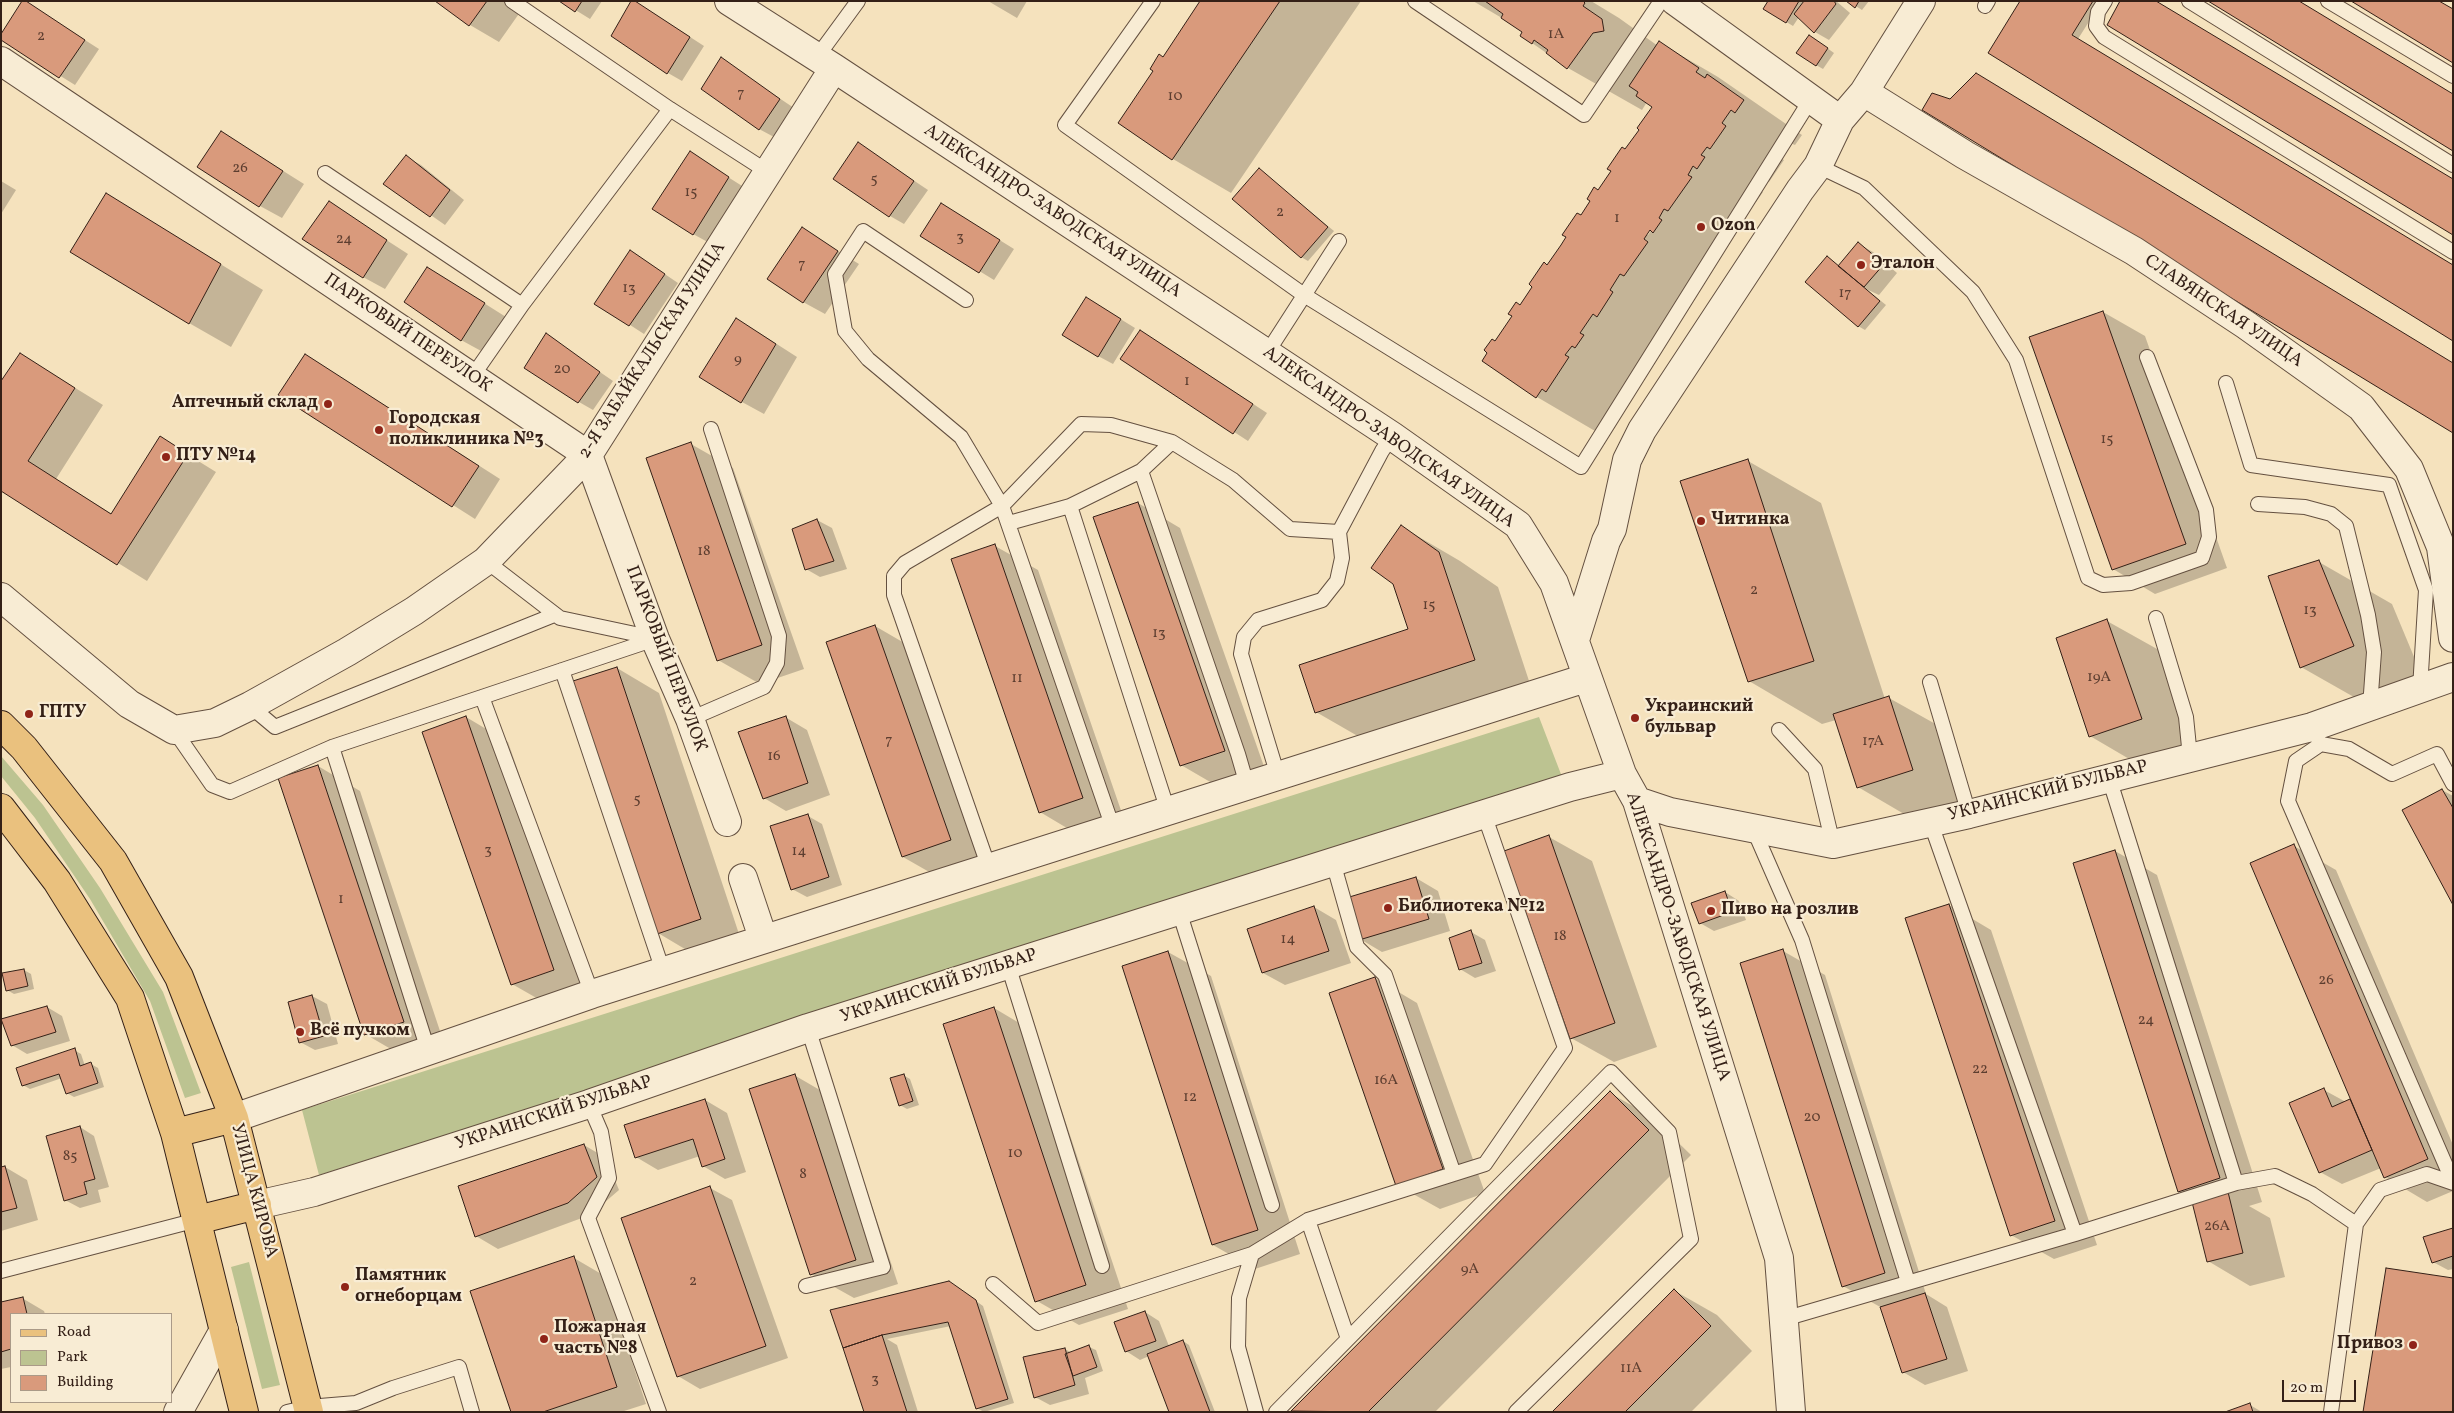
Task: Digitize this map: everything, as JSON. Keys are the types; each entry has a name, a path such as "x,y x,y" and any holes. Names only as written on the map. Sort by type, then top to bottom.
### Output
{"main road":[{"name":"УЛИЦА КИРОВА","path":"1,725 24,748 113,862 179,977 234,1118 257,1205 301,1410"},
{"path":"1,808 57,881 130,998 175,1133 244,1412"},
{"path":"175,1133 234,1118"},
{"path":"197,1220 257,1205"}],"street":[{"name":"АЛЕКСАНДРО-ЗАВОДСКАЯ УЛИЦА","path":"729,1 1392,436 1518,525 1554,583 1575,640 1586,678 1622,774 1637,801 1779,1258 1791,1412"},
{"path":"1675,1 1840,120"},
{"path":"1575,640 1606,541 1612,529 1627,460 1642,430 1800,190 1818,166 1840,120 1864,92 1921,1"},
{"name":"ПАРКОВЫЙ ПЕРЕУЛОК","path":"1,61 588,455 655,639 690,719 726,822"},
{"name":"2-Я ЗАБАЙКАЛЬСКАЯ УЛИЦА","path":"174,730 215,723 250,706 355,647 486,561 588,455 768,172 826,63"},
{"name":"СЛАВЯНСКАЯ УЛИЦА","path":"1864,92 1965,155 2134,251 2246,325 2361,407 2409,469 2447,544 2453,638"},
{"path":"1,597 129,704 174,730"},
{"name":"УКРАИНСКИЙ БУЛЬВАР","path":"1637,801 1670,812 1833,844 1930,821 1969,814 2190,757 2316,736 2370,707 2453,677"},
{"path":"234,1118 592,994 764,938 1586,678"},
{"name":"УКРАИНСКИЙ БУЛЬВАР","path":"257,1205 314,1192 589,1104 808,1028 1484,814 1622,774"},
{"path":"743,878 764,938"},
{"path":"178,1412 224,1330"}],"lane":[{"path":"512,1 670,109 768,172"},
{"path":"826,63 858,1"},
{"path":"1153,1 1065,125 1304,295 1580,467 1811,99"},
{"path":"1415,1 1584,115 1661,1"},
{"path":"2105,1 2098,12 2096,26 2104,37 2453,252"},
{"path":"2189,1 2453,165"},
{"path":"2328,1 2453,76"},
{"path":"472,377 522,305 670,109"},
{"path":"1818,166 1864,188 1973,292 2016,360 2088,578 2103,585 2131,583 2202,558 2209,537 2206,510 2147,357"},
{"path":"326,173 522,305"},
{"path":"966,300 863,231 834,274 845,330 868,359 961,437 1002,506 1113,828"},
{"path":"1267,353 1339,241"},
{"path":"2226,383 2251,465 2389,485 2426,590 2420,689"},
{"path":"989,868 894,595 894,576 905,563 1002,506 1081,424 1111,425 1172,442 1233,480 1290,529 1339,532"},
{"path":"690,719 764,687 777,663 778,654 779,636 711,429"},
{"path":"1278,776 1241,654 1244,637 1258,620 1322,600 1337,581 1342,558 1339,532 1382,451 1392,436"},
{"path":"1009,523 1070,506 1141,471 1172,442"},
{"path":"1141,471 1247,785"},
{"path":"2258,504 2305,507 2331,514 2346,526 2368,615 2374,652 2370,707"},
{"path":"1070,506 1168,810"},
{"path":"486,561 560,618 655,639"},
{"path":"250,706 276,727 554,615"},
{"path":"2156,618 2186,717 2190,757"},
{"path":"174,730 212,785 230,792 332,747 655,639"},
{"path":"562,670 663,971"},
{"path":"1930,682 1969,814"},
{"path":"482,697 592,994"},
{"path":"1779,730 1815,769 1833,844"},
{"path":"2453,784 2437,754 2392,774 2348,749 2316,736 2296,761 2288,801 2453,1183"},
{"path":"332,747 428,1050"},
{"path":"2109,778 2236,1183"},
{"path":"992,1284 1038,1323 1252,1254 1308,1220 1485,1164 1565,1048 1484,814"},
{"path":"1930,821 2075,1234"},
{"path":"1753,828 1802,940 1908,1282"},
{"path":"1333,862 1357,946 1385,975 1454,1174"},
{"path":"1179,911 1272,1206"},
{"path":"1008,965 1102,1266"},
{"path":"806,1286 883,1267 808,1028"},
{"path":"1276,1412 1611,1072 1669,1132 1691,1239 1516,1412"},
{"path":"589,1104 602,1132 609,1178 588,1218 659,1412"},
{"path":"2331,1412 2356,1224 2380,1190 2427,1174 2453,1183"},
{"path":"1784,1319 2075,1234 2236,1183 2275,1176 2312,1194 2356,1224"},
{"path":"1,1271 197,1220"},
{"path":"1308,1220 1348,1339"},
{"path":"1252,1254 1239,1298 1238,1347 1256,1412"},
{"path":"301,1410 356,1403 393,1388 458,1367 472,1412"}],"green space":[{"path":"1539,717 1564,782 319,1175 302,1110"},
{"path":"1,756 43,805 100,888 163,992 201,1093 185,1098 150,1001 90,899 35,818 1,776"},
{"path":"249,1262 280,1385 262,1389 231,1267"}],"building":[{"path":"22,1 26,1 85,40 59,78 1,40 1,34"},
{"path":"435,1 487,1 469,26"},
{"path":"559,1 582,1 575,12"},
{"path":"631,1 635,1 690,37 667,74 611,36"},
{"path":"1200,1 1280,1 1172,160 1118,123 1153,71 1150,69 1159,54 1163,57"},
{"path":"1485,1 1583,1 1585,3 1583,6 1602,19 1604,31 1593,33 1567,69 1546,53 1548,50 1534,40 1532,44 1520,36 1522,32 1501,18 1503,14"},
{"path":"1768,1 1799,1 1786,23 1763,9"},
{"path":"1804,1 1834,1 1836,4 1814,33 1794,14"},
{"path":"1846,1 1859,1 1855,8"},
{"path":"2020,1 2093,1 2072,35 2453,265 2453,341 1988,53"},
{"path":"2120,1 2156,1 2453,179 2453,235 2107,25"},
{"path":"2208,1 2299,1 2453,94 2453,151"},
{"path":"2351,1 2439,1 2453,9 2453,63"},
{"path":"1809,35 1828,48 1816,66 1796,53"},
{"path":"1659,41 1699,68 1696,72 1705,78 1707,74 1744,100 1735,113 1731,110 1722,123 1726,126 1710,149 1707,147 1701,155 1705,157 1697,169 1693,166 1688,175 1692,177 1668,211 1664,209 1659,218 1662,220 1653,233 1650,230 1644,239 1648,242 1624,276 1620,274 1610,290 1613,292 1597,317 1593,314 1580,333 1584,335 1575,348 1572,346 1565,355 1569,357 1546,392 1542,389 1536,398 1482,361 1487,353 1484,350 1492,339 1495,341 1512,316 1508,314 1516,302 1520,305 1532,287 1529,284 1544,262 1547,265 1561,245 1566,237 1562,235 1577,213 1581,215 1590,201 1587,199 1594,187 1598,190 1611,171 1607,169 1622,147 1625,149 1639,130 1637,128 1652,107 1636,96 1638,92 1629,86"},
{"path":"721,57 780,99 759,130 701,89"},
{"path":"1976,73 2453,363 2453,433 1922,110 1932,93 1950,99"},
{"path":"221,131 283,171 259,207 197,167"},
{"path":"858,142 914,181 889,217 833,179"},
{"path":"690,151 729,177 693,235 652,209"},
{"path":"406,155 450,190 430,217 383,184"},
{"path":"1259,168 1328,227 1301,258 1232,199"},
{"path":"106,193 221,264 189,324 70,252"},
{"path":"329,201 387,240 363,278 302,239"},
{"path":"941,203 1000,240 979,273 920,236"},
{"path":"802,227 838,251 803,303 767,279"},
{"name":"Эталон","path":"1858,242 1884,264 1864,287 1838,266"},
{"path":"630,250 665,274 629,326 594,304"},
{"path":"1827,256 1880,301 1858,327 1805,282"},
{"path":"427,267 485,303 461,341 404,302"},
{"path":"1086,297 1121,319 1098,357 1062,335"},
{"path":"2103,311 2186,544 2112,570 2029,337"},
{"path":"736,318 776,344 741,403 699,377"},
{"path":"1140,330 1253,404 1233,434 1120,359"},
{"path":"546,333 600,372 578,403 524,368"},
{"name":"ПТУ №14","path":"20,353 75,388 28,461 111,514 160,436 188,454 117,565 1,491 1,381"},
{"name":"Городская поликлиника №3","path":"305,354 479,466 452,507 278,395"},
{"path":"691,442 762,645 717,661 646,458"},
{"path":"1748,459 1814,661 1748,682 1680,481"},
{"path":"1138,502 1225,751 1180,766 1093,517"},
{"path":"817,519 834,561 805,570 792,529"},
{"path":"1401,525 1439,552 1475,660 1315,713 1299,665 1408,629 1393,584 1371,568"},
{"path":"995,544 1083,798 1039,813 951,559"},
{"path":"2319,560 2354,646 2300,668 2268,576"},
{"path":"2107,619 2142,719 2089,737 2056,638"},
{"path":"875,625 951,840 902,857 826,642"},
{"path":"617,667 701,919 657,934 573,681"},
{"path":"1889,696 1913,770 1857,788 1833,714"},
{"path":"466,716 554,970 511,985 422,732"},
{"path":"786,716 808,783 763,799 738,732"},
{"path":"318,765 404,1022 364,1035 278,778"},
{"path":"2442,789 2453,808 2453,905 2402,810"},
{"path":"808,814 829,877 791,890 770,826"},
{"path":"1549,835 1615,1023 1570,1039 1504,851"},
{"path":"2294,844 2428,1159 2384,1178 2250,863"},
{"path":"2115,850 2220,1178 2178,1192 2073,863"},
{"name":"Библиотека №12","path":"1416,877 1429,919 1359,940 1346,898"},
{"path":"1725,891 1732,912 1699,924 1691,903"},
{"path":"1949,904 2055,1221 2010,1236 1905,918"},
{"path":"1314,906 1329,951 1262,973 1247,929"},
{"path":"1471,930 1482,963 1459,970 1449,938"},
{"path":"1783,949 1885,1273 1842,1287 1740,963"},
{"path":"1168,951 1258,1230 1212,1245 1122,966"},
{"path":"24,969 28,986 6,991 2,973"},
{"path":"1375,977 1443,1169 1396,1186 1329,993"},
{"path":"312,995 324,1036 299,1043 288,1002"},
{"path":"47,1006 56,1032 11,1046 1,1019"},
{"path":"994,1007 1086,1285 1035,1302 943,1024"},
{"path":"75,1048 80,1066 91,1062 98,1083 66,1094 59,1074 22,1086 16,1068"},
{"path":"795,1074 856,1260 810,1275 749,1089"},
{"path":"904,1074 913,1101 899,1106 890,1078"},
{"path":"2324,1088 2332,1107 2350,1099 2372,1150 2319,1173 2289,1103"},
{"path":"1610,1091 1649,1130 1368,1412 1291,1411"},
{"path":"705,1099 725,1159 702,1167 693,1139 635,1158 624,1125"},
{"path":"80,1126 95,1179 84,1182 87,1194 64,1201 46,1136"},
{"path":"584,1144 597,1177 568,1203 475,1237 458,1186"},
{"path":"5,1166 17,1208 1,1212 1,1167"},
{"path":"710,1186 766,1346 677,1377 621,1218"},
{"path":"2228,1192 2243,1253 2207,1262 2192,1202"},
{"path":"2453,1228 2453,1256 2432,1263 2423,1237"},
{"name":"Пожарная часть №8","path":"574,1256 617,1387 543,1412 511,1412 470,1291"},
{"name":"Привоз","path":"2386,1268 2453,1278 2453,1412 2363,1412"},
{"path":"949,1281 976,1300 1008,1399 976,1409 948,1322 882,1335 843,1348 830,1310"},
{"path":"1674,1289 1711,1326 1625,1412 1552,1412"},
{"path":"1925,1293 1947,1359 1902,1373 1880,1307"},
{"path":"23,1297 27,1313 10,1313 10,1349 1,1352 1,1302"},
{"path":"1145,1311 1156,1341 1125,1352 1114,1322"},
{"path":"882,1335 907,1412 864,1412 843,1348"},
{"path":"1183,1340 1210,1412 1169,1412 1147,1354"},
{"path":"1089,1345 1097,1367 1073,1376 1065,1354"},
{"path":"1065,1348 1075,1385 1034,1398 1023,1357"},
{"path":"2250,1403 2253,1412 2225,1412"}],"place":[{"name":"Ozon","path":"1701,227"},
{"name":"Эталон","path":"1861,265"},
{"name":"Аптечный склад","path":"328,404"},
{"name":"Городская поликлиника №3","path":"379,430"},
{"name":"ПТУ №14","path":"166,457"},
{"name":"Читинка","path":"1701,521"},
{"name":"ГПТУ","path":"29,714"},
{"name":"Украинский бульвар","path":"1635,718"},
{"name":"Библиотека №12","path":"1388,908"},
{"name":"Пиво на розлив","path":"1711,911"},
{"name":"Всё пучком","path":"300,1032"},
{"name":"Памятник огнеборцам","path":"345,1287"},
{"name":"Пожарная часть №8","path":"544,1339"},
{"name":"Привоз","path":"2413,1345"}]}
